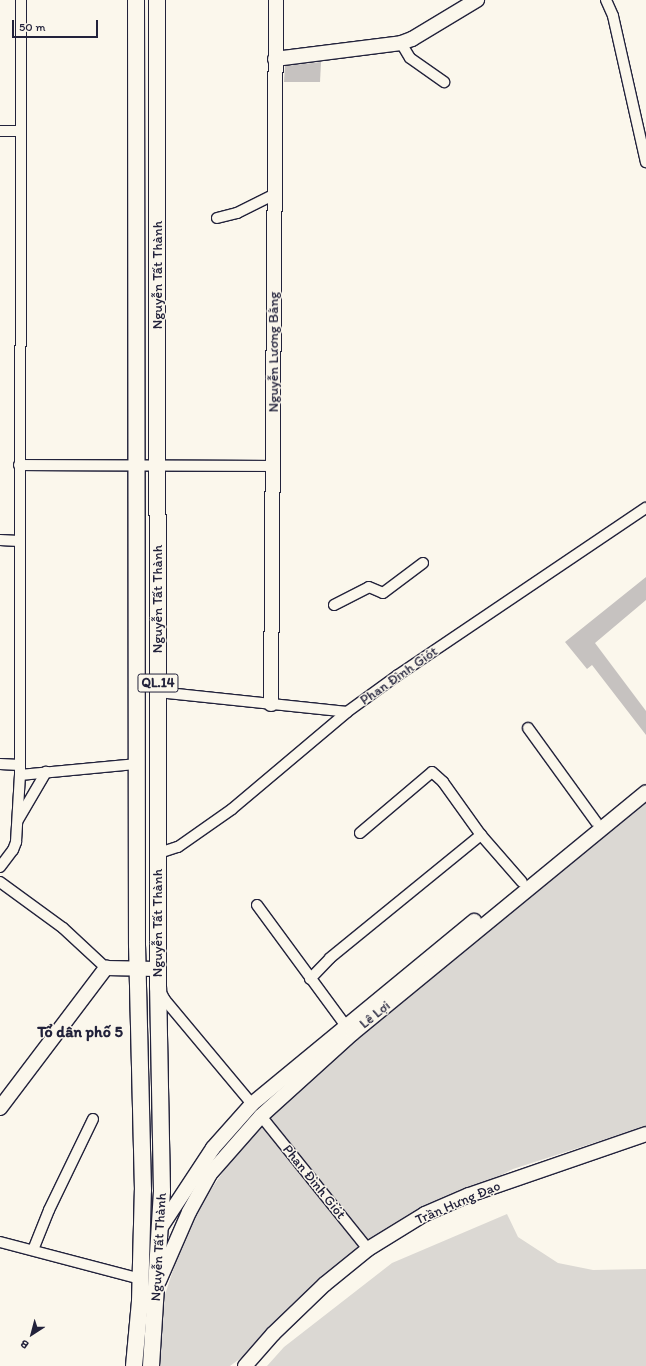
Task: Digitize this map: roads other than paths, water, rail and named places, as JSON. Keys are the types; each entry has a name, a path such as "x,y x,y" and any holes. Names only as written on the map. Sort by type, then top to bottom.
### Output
{"main road":[{"name":"Nguyễn Tất Thành","path":"134,1366 141,1279 143,1183 137,968 135,466 136,0"},
{"name":"Nguyễn Tất Thành","path":"151,1366 158,1285 158,1232 162,1191 158,987 159,466 157,0"},
{"path":"141,1261 158,1232"}],"street":[{"path":"0,866 13,850 18,821 20,770 19,465 21,0"},
{"name":"Nguyễn Lương Bằng","path":"271,704 276,0"},
{"path":"275,59 401,43 412,39 477,0"},
{"path":"606,0 613,16 646,162"},
{"path":"401,43 410,58 444,82"},
{"path":"0,131 20,131"},
{"path":"217,218 237,213 274,194"},
{"path":"19,465 273,466"},
{"name":"Phan Đình Giót","path":"159,853 178,847 232,809 347,712 398,675 646,508"},
{"path":"0,540 19,541"},
{"path":"334,605 369,587 383,593 423,563"},
{"path":"158,692 347,712"},
{"path":"528,728 596,822"},
{"path":"0,764 20,770 46,772 136,764"},
{"path":"18,821 46,772"},
{"path":"360,833 432,772 443,782 481,835 525,886"},
{"path":"158,1232 213,1148 252,1104 345,1025 525,886 596,822 646,780"},
{"name":"Lê Lợi","path":"158,1285 188,1212 210,1174 261,1116 353,1033 525,886 646,792"},
{"path":"310,979 330,958 481,835"},
{"path":"0,882 63,928 106,968 158,969"},
{"path":"257,905 345,1025"},
{"path":"0,1108 106,968"},
{"path":"158,987 164,1000 252,1104"},
{"name":"Phan Đình Giót","path":"261,1116 368,1249"},
{"path":"33,1250 49,1210 93,1119"},
{"name":"Trần Hưng Đạo","path":"245,1366 294,1313 368,1249 424,1214 470,1195 646,1134"},
{"path":"0,1242 141,1279"}],"district":[{"name":"Tổ dân phố 5","path":"80,1032"}]}
